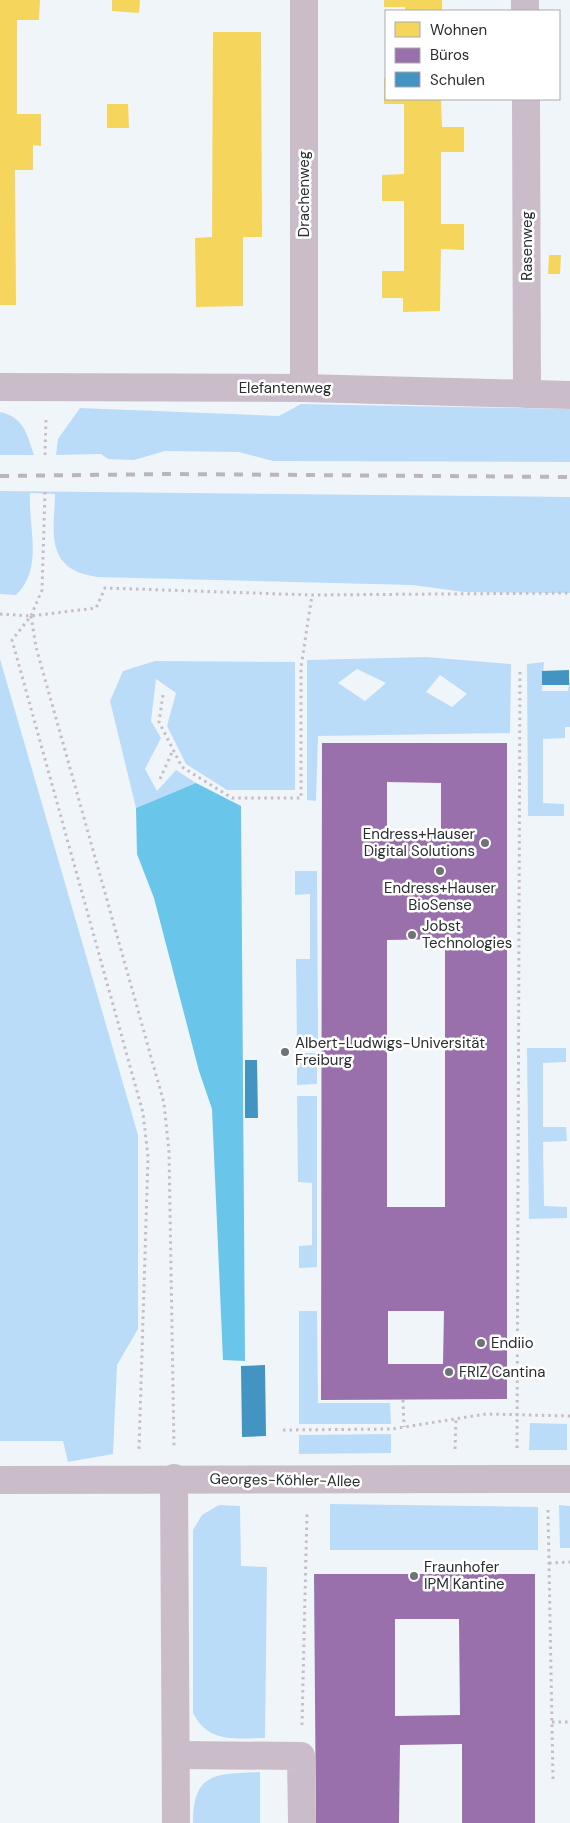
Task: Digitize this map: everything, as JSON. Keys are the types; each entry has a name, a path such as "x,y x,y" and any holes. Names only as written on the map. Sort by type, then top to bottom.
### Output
{"street":[{"name":"Drachenweg","path":"304,0 304,388"},
{"name":"Rasenweg","path":"526,100 527,394"},
{"name":"Elefantenweg","path":"0,387 304,388 570,394"},
{"name":"Georges-Köhler-Allee","path":"0,1480 174,1478 309,1481 559,1479"},
{"path":"174,1478 176,1823"},
{"path":"176,1755 301,1756 302,1823"}],"path":[{"path":"45,492 42,590 31,616 12,640 144,1122 148,1157 138,1479"},
{"path":"0,614 31,616 96,608 105,588 312,595 570,593"},
{"path":"163,695 159,722 182,767 232,798 301,798 301,667 312,595"},
{"path":"31,616 36,647 164,1103 169,1152 174,1478"},
{"path":"518,1479 520,669"},
{"path":"160,779 173,749"},
{"path":"403,1400 404,1427"},
{"path":"283,1430 404,1427 486,1414 570,1416"},
{"path":"554,1780 549,1563 559,1479"},
{"path":"301,1756 306,1519 309,1481"},
{"path":"549,1563 570,1562"},
{"path":"552,1722 570,1722"}],"shaded area":[{"path":"301,404 570,409 570,462 273,461 239,452 165,451 134,460 108,459 101,454 56,455 58,439 80,408 279,416"},
{"path":"0,412 8,414 19,422 26,433 34,455 0,455"},
{"path":"0,491 570,497 570,593 464,592 413,585 97,577 76,571 65,564 59,556 54,536 55,494 30,493 33,547 30,573 25,584 16,595 0,594"},
{"path":"426,657 511,664 510,733 318,736 316,801 307,800 307,660","holes":["357,669 386,683 365,701 338,683","440,675 467,694 452,707 426,692"]},
{"path":"0,659 138,1135 138,1329 117,1365 113,1454 68,1462 63,1441 0,1441"},
{"path":"155,661 295,662 295,790 227,790 186,764 167,726 176,693 156,679 151,721 161,738 145,769 157,791 176,770 196,783 136,808 110,701 123,671"},
{"path":"544,662 542,691 568,691 570,677 570,727 565,727 565,738 543,739 543,803 564,804 564,816 528,816 527,664"},
{"path":"295,871 317,871 318,1042 297,1042 296,959 310,959 310,894 295,895"},
{"path":"527,1048 566,1048 566,1062 543,1063 543,1127 566,1127 567,1141 543,1142 544,1206 567,1207 567,1218 529,1219"},
{"path":"297,1053 317,1053 317,1084 297,1085"},
{"path":"297,1096 317,1096 317,1267 299,1268 299,1246 312,1245 312,1183 298,1182"},
{"path":"299,1311 317,1311 318,1403 390,1403 391,1424 299,1424"},
{"path":"530,1423 567,1424 567,1450 529,1450"},
{"path":"391,1434 391,1453 299,1454 299,1435"},
{"path":"330,1504 538,1507 538,1550 330,1550"},
{"path":"219,1505 240,1506 241,1566 267,1567 265,1738 233,1738 215,1735 199,1723 193,1713 193,1530 202,1515"},
{"path":"559,1505 570,1506 570,1548 560,1548"},
{"path":"260,1772 260,1823 193,1823 197,1793 210,1779 220,1775"}],"water":[{"path":"196,783 241,806 245,1361 223,1360 212,1109 199,1071 154,898 137,854 136,808"}],"building: Wohnen":[{"path":"0,0 40,0 39,20 17,20 17,114 41,114 41,146 33,145 33,170 15,170 16,305 0,305"},
{"path":"112,0 140,0 139,13 112,11"},
{"path":"384,0 442,0 442,10 405,10 405,7 384,7"},
{"path":"213,32 261,32 262,237 243,237 243,306 196,307 195,238 212,237"},
{"path":"385,78 385,100 441,100 442,127 464,127 464,152 441,152 441,224 464,224 464,250 441,249 440,311 403,312 403,298 382,298 382,271 404,271 404,201 382,201 382,175 404,174 404,104 384,104"},
{"path":"107,104 128,104 129,128 107,128"},
{"path":"549,255 561,255 560,274 548,274"}],"building: Büros":[{"path":"322,743 507,743 507,1399 321,1400","holes":["387,782 441,783 441,836 387,837","445,939 445,1207 387,1207 387,940","388,1311 444,1311 443,1364 388,1364"]},
{"path":"314,1574 535,1574 535,1823 462,1823 462,1744 400,1745 399,1823 316,1823","holes":["395,1619 459,1619 460,1715 395,1716"]}],"building: Schulen":[{"path":"569,670 569,685 542,685 542,671"},
{"path":"245,1060 257,1060 258,1118 245,1118"},
{"path":"265,1365 266,1436 242,1437 241,1366"}],"railway":[{"path":"0,476 172,474 570,477"}],"place":[{"name":"Endress+Hauser Digital Solutions","path":"485,843"},
{"name":"Endress+Hauser BioSense","path":"440,871"},
{"name":"Jobst Technologies","path":"412,935"},
{"name":"Albert-Ludwigs-Universität Freiburg","path":"285,1052"},
{"name":"Endiio","path":"481,1343"},
{"name":"FRIZ Cantina","path":"449,1372"},
{"name":"Fraunhofer IPM Kantine","path":"414,1576"}]}
